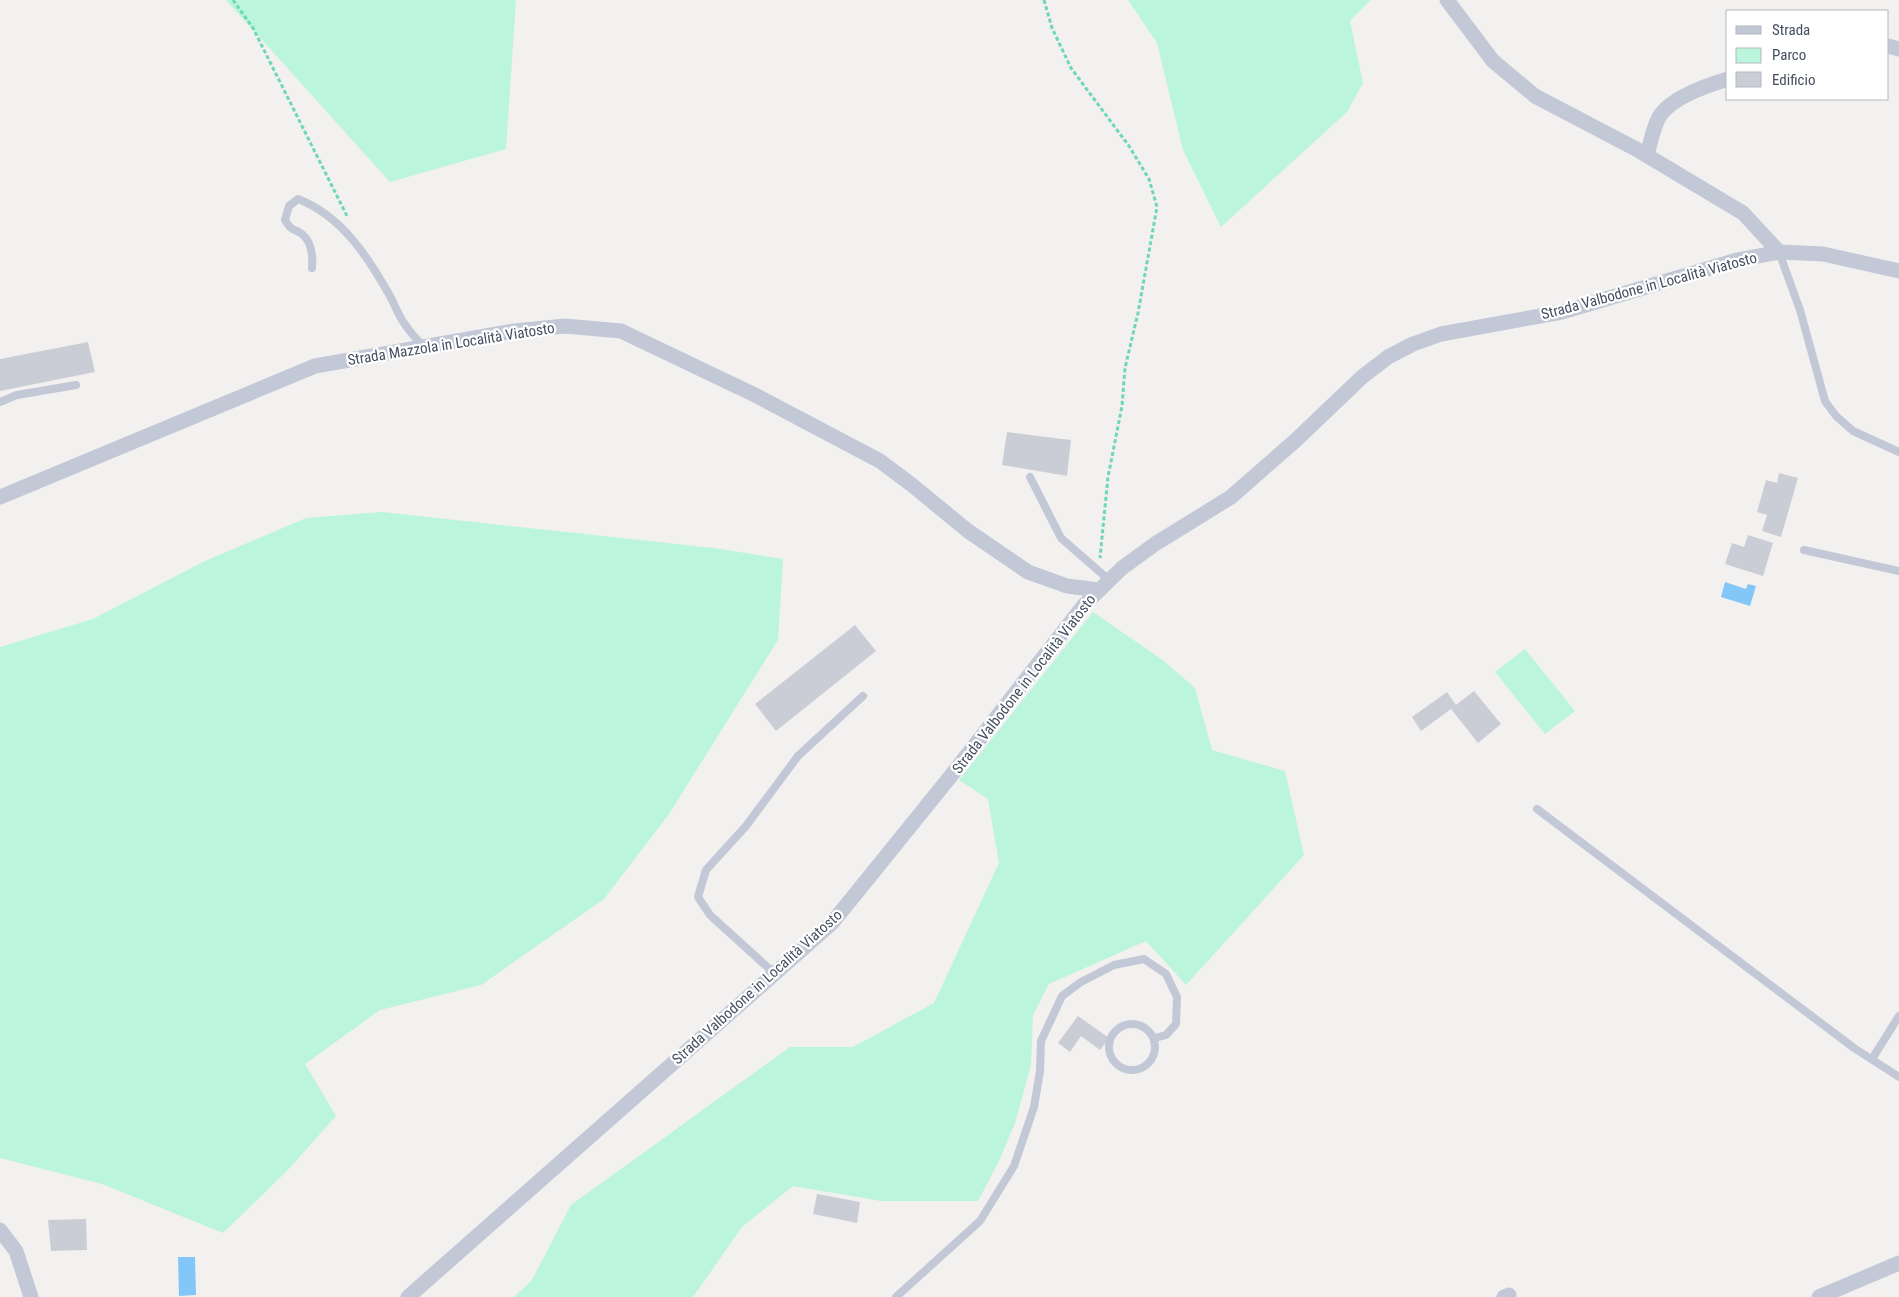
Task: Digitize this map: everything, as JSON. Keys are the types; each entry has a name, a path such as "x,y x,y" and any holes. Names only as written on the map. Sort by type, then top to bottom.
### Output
{"street":[{"path":"1447,0 1493,61 1535,96 1647,155 1744,213 1779,252"},
{"path":"1647,155 1660,114 1671,104 1692,93 1726,80"},
{"name":"Strada Valbodone in Località Viatosto","path":"408,1297 832,923 950,777 1103,581 1156,544 1231,497 1296,440 1362,377 1388,357 1413,344 1441,334 1562,312 1737,260 1779,252 1823,254 1899,271"},
{"name":"Strada Mazzola in Località Viatosto","path":"0,497 315,366 514,332 565,326 621,331 755,395 880,461 968,531 1028,572 1067,586 1103,581"},
{"path":"0,1230 16,1252 31,1297"},
{"path":"1819,1297 1899,1263"}],"lane":[{"path":"312,268 313,254 308,243 302,234 290,229 285,220 288,206 298,199 312,204 334,220 348,234 367,257 404,323 424,347"},
{"path":"1779,252 1800,310 1825,400 1836,416 1854,431 1899,452"},
{"path":"0,402 17,395 76,385"},
{"path":"1030,478 1061,538 1103,581"},
{"path":"1804,550 1899,571"},
{"path":"775,974 710,915 698,897 706,870 746,826 798,756 863,696"},
{"path":"1537,808 1854,1048 1899,1077"},
{"path":"896,1297 980,1221 1014,1166 1034,1107 1040,1070 1041,1041 1062,996 1081,982 1114,965 1144,959 1166,974 1177,997 1176,1024 1166,1035 1155,1038"},
{"path":"1872,1059 1899,1016"},
{"path":"1127,1023 1144,1026 1155,1038 1155,1054 1145,1068 1128,1071 1114,1063 1108,1047 1113,1032 1127,1023"}],"path":[{"path":"233,0 253,28 350,222"},
{"path":"1044,0 1052,28 1071,68 1129,146 1149,179 1157,208 1138,313 1125,368 1122,406 1108,477 1100,552 1103,581"}],"green space":[{"path":"226,0 516,0 506,149 390,182"},
{"path":"1128,0 1371,0 1350,21 1363,83 1347,112 1221,227 1183,150 1157,43"},
{"path":"382,512 714,548 783,559 778,640 669,814 604,899 481,985 380,1010 305,1064 336,1116 287,1171 223,1233 102,1184 0,1158 0,647 93,619 203,562 306,518"},
{"path":"1093,612 1164,661 1195,688 1212,750 1285,771 1304,855 1186,985 1146,941 1049,984 1033,1015 1031,1065 1015,1123 999,1161 978,1201 881,1201 793,1186 742,1227 693,1297 514,1297 532,1280 571,1205 790,1047 853,1047 934,1003 999,863 988,799 959,780"},
{"path":"1525,649 1575,711 1545,734 1495,672"}],"water":[{"path":"1725,582 1746,589 1748,584 1756,586 1750,606 1721,597"},
{"path":"178,1257 195,1257 196,1295 179,1296"}],"building":[{"path":"88,342 95,372 0,391 0,359"},
{"path":"1007,432 1071,440 1067,476 1002,465"},
{"path":"1779,473 1798,478 1781,537 1762,531 1767,515 1757,512 1766,480 1777,483"},
{"path":"1748,535 1773,543 1763,576 1725,564 1732,543 1744,547"},
{"path":"855,625 876,651 776,731 755,704"},
{"path":"1474,691 1501,724 1478,743 1451,709 1421,731 1412,717 1447,692 1456,705"},
{"path":"1078,1016 1109,1038 1100,1050 1081,1036 1070,1052 1058,1043"},
{"path":"817,1194 860,1202 857,1223 813,1214"},
{"path":"86,1219 87,1250 51,1251 48,1220"}]}
